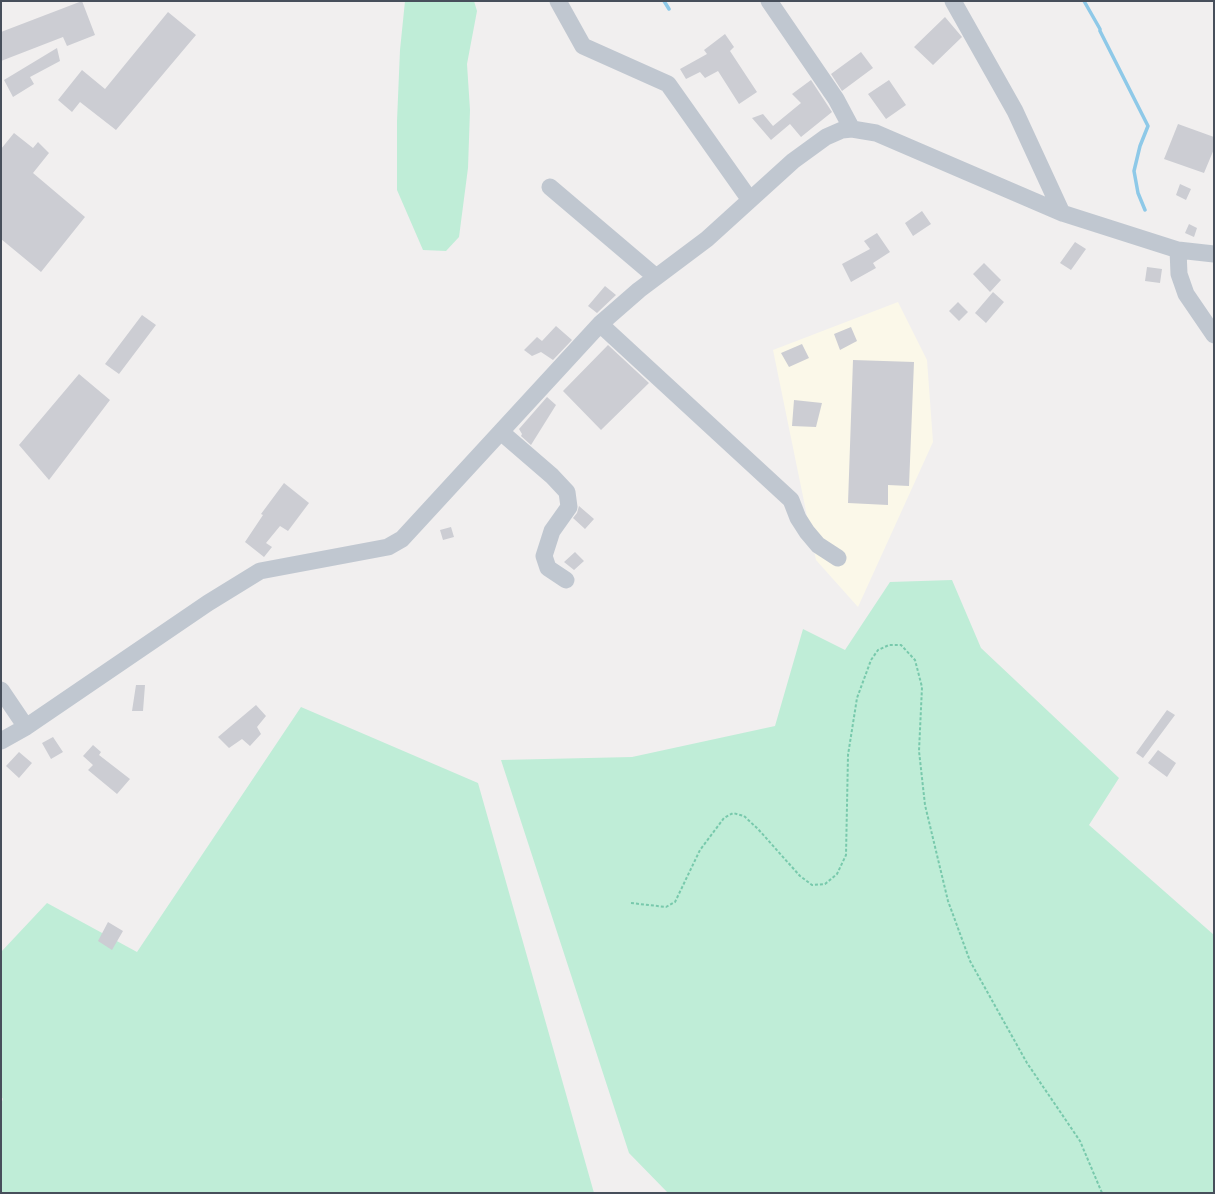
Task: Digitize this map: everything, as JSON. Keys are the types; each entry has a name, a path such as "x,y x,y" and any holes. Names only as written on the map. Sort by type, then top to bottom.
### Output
{"street":[{"path":"558,1 583,46 668,84 750,200"},
{"path":"769,1 836,99 852,129"},
{"path":"953,1 1016,111 1062,213"},
{"path":"1,741 26,727 208,603 260,570 388,548 402,539 600,324 639,290 707,239 793,161 826,137 842,130 852,129 876,133 1062,213 1178,250 1214,254"},
{"path":"550,188 656,277"},
{"path":"1178,250 1179,274 1186,294 1214,335"},
{"path":"600,324 790,500 798,518 807,532 818,545 838,558"},
{"path":"501,432 552,476 567,492 569,507 552,531 544,556 548,568 566,580"},
{"path":"1,690 26,727"}],"path":[{"path":"631,903 666,906 675,902 700,850 724,818 733,813 744,816 758,829 800,876 812,885 825,884 837,874 846,855 848,755 857,698 871,660 878,650 889,645 901,645 915,660 922,687 919,751 924,805 948,901 970,961 1027,1063 1080,1141 1102,1193"}],"shaded area":[{"path":"898,302 927,360 933,442 858,607 816,560 773,350"}],"green space":[{"path":"405,1 474,1 477,11 467,64 470,110 468,168 459,237 446,251 423,250 397,190 397,121 400,50"},
{"path":"952,580 981,648 1119,778 1089,825 1214,935 1214,1193 668,1193 629,1153 501,760 632,757 775,726 803,629 845,650 890,582"},
{"path":"301,707 478,783 594,1193 1,1193 1,1104 3,1099 1,1096 1,952 47,903 137,952"}],"building":[{"path":"82,1 95,35 67,46 63,37 1,61 1,32"},
{"path":"168,12 196,35 116,130 80,102 72,112 58,100 82,70 105,89"},
{"path":"945,17 962,37 933,65 914,47"},
{"path":"725,34 734,47 730,51 757,92 739,104 718,71 705,78 700,72 686,79 680,69 707,54 704,50"},
{"path":"57,48 60,61 30,77 34,84 13,97 4,80"},
{"path":"861,52 873,68 842,91 831,74"},
{"path":"811,80 832,112 801,137 790,124 771,140 752,118 763,114 773,126 801,103 792,94"},
{"path":"889,80 906,105 886,119 868,94"},
{"path":"1178,124 1214,137 1214,149 1204,173 1164,159"},
{"path":"14,133 33,148 38,142 49,153 33,173 85,217 41,272 1,239 1,149"},
{"path":"1180,184 1191,189 1186,200 1176,195"},
{"path":"922,211 931,224 913,236 905,223"},
{"path":"1189,224 1197,228 1194,237 1185,233"},
{"path":"877,233 890,252 873,263 876,268 851,282 842,264 870,249 864,241"},
{"path":"1075,242 1086,249 1071,270 1060,263"},
{"path":"984,263 1001,280 990,292 973,274"},
{"path":"1147,267 1162,269 1160,283 1145,281"},
{"path":"605,286 616,295 597,313 588,306"},
{"path":"993,292 1004,302 986,323 975,313"},
{"path":"958,302 968,312 959,321 949,311"},
{"path":"142,315 156,325 119,374 105,364"},
{"path":"556,326 572,340 553,360 541,352 532,356 524,350 537,337 542,341"},
{"path":"851,327 857,341 840,350 834,334"},
{"path":"802,344 809,358 789,367 781,353"},
{"path":"608,345 649,383 601,430 563,391"},
{"path":"853,360 914,362 909,486 888,485 888,505 848,503"},
{"path":"79,374 110,400 49,480 19,445"},
{"path":"547,397 556,405 531,445 521,436 522,434 519,429"},
{"path":"794,400 822,403 816,427 792,426"},
{"path":"284,483 309,503 288,531 280,526 266,543 272,547 264,557 245,542 263,515 261,514"},
{"path":"579,506 594,519 585,529 573,518 577,513"},
{"path":"451,527 454,537 443,540 440,530"},
{"path":"575,552 584,561 574,570 564,562"},
{"path":"136,685 145,685 143,711 132,711"},
{"path":"256,705 266,716 257,727 261,734 250,746 242,739 229,748 218,737"},
{"path":"1167,710 1175,715 1143,758 1136,753"},
{"path":"53,737 63,752 51,759 42,743"},
{"path":"93,745 101,752 99,755 130,779 117,794 88,770 93,765 83,756"},
{"path":"1158,750 1176,763 1167,777 1148,763"},
{"path":"19,752 32,763 19,778 6,766"},
{"path":"108,922 123,931 112,950 98,941"}],"waterway":[{"path":"664,1 669,9"},
{"path":"1084,1 1100,29 1148,126 1140,146 1134,171 1138,193 1145,210"}]}
